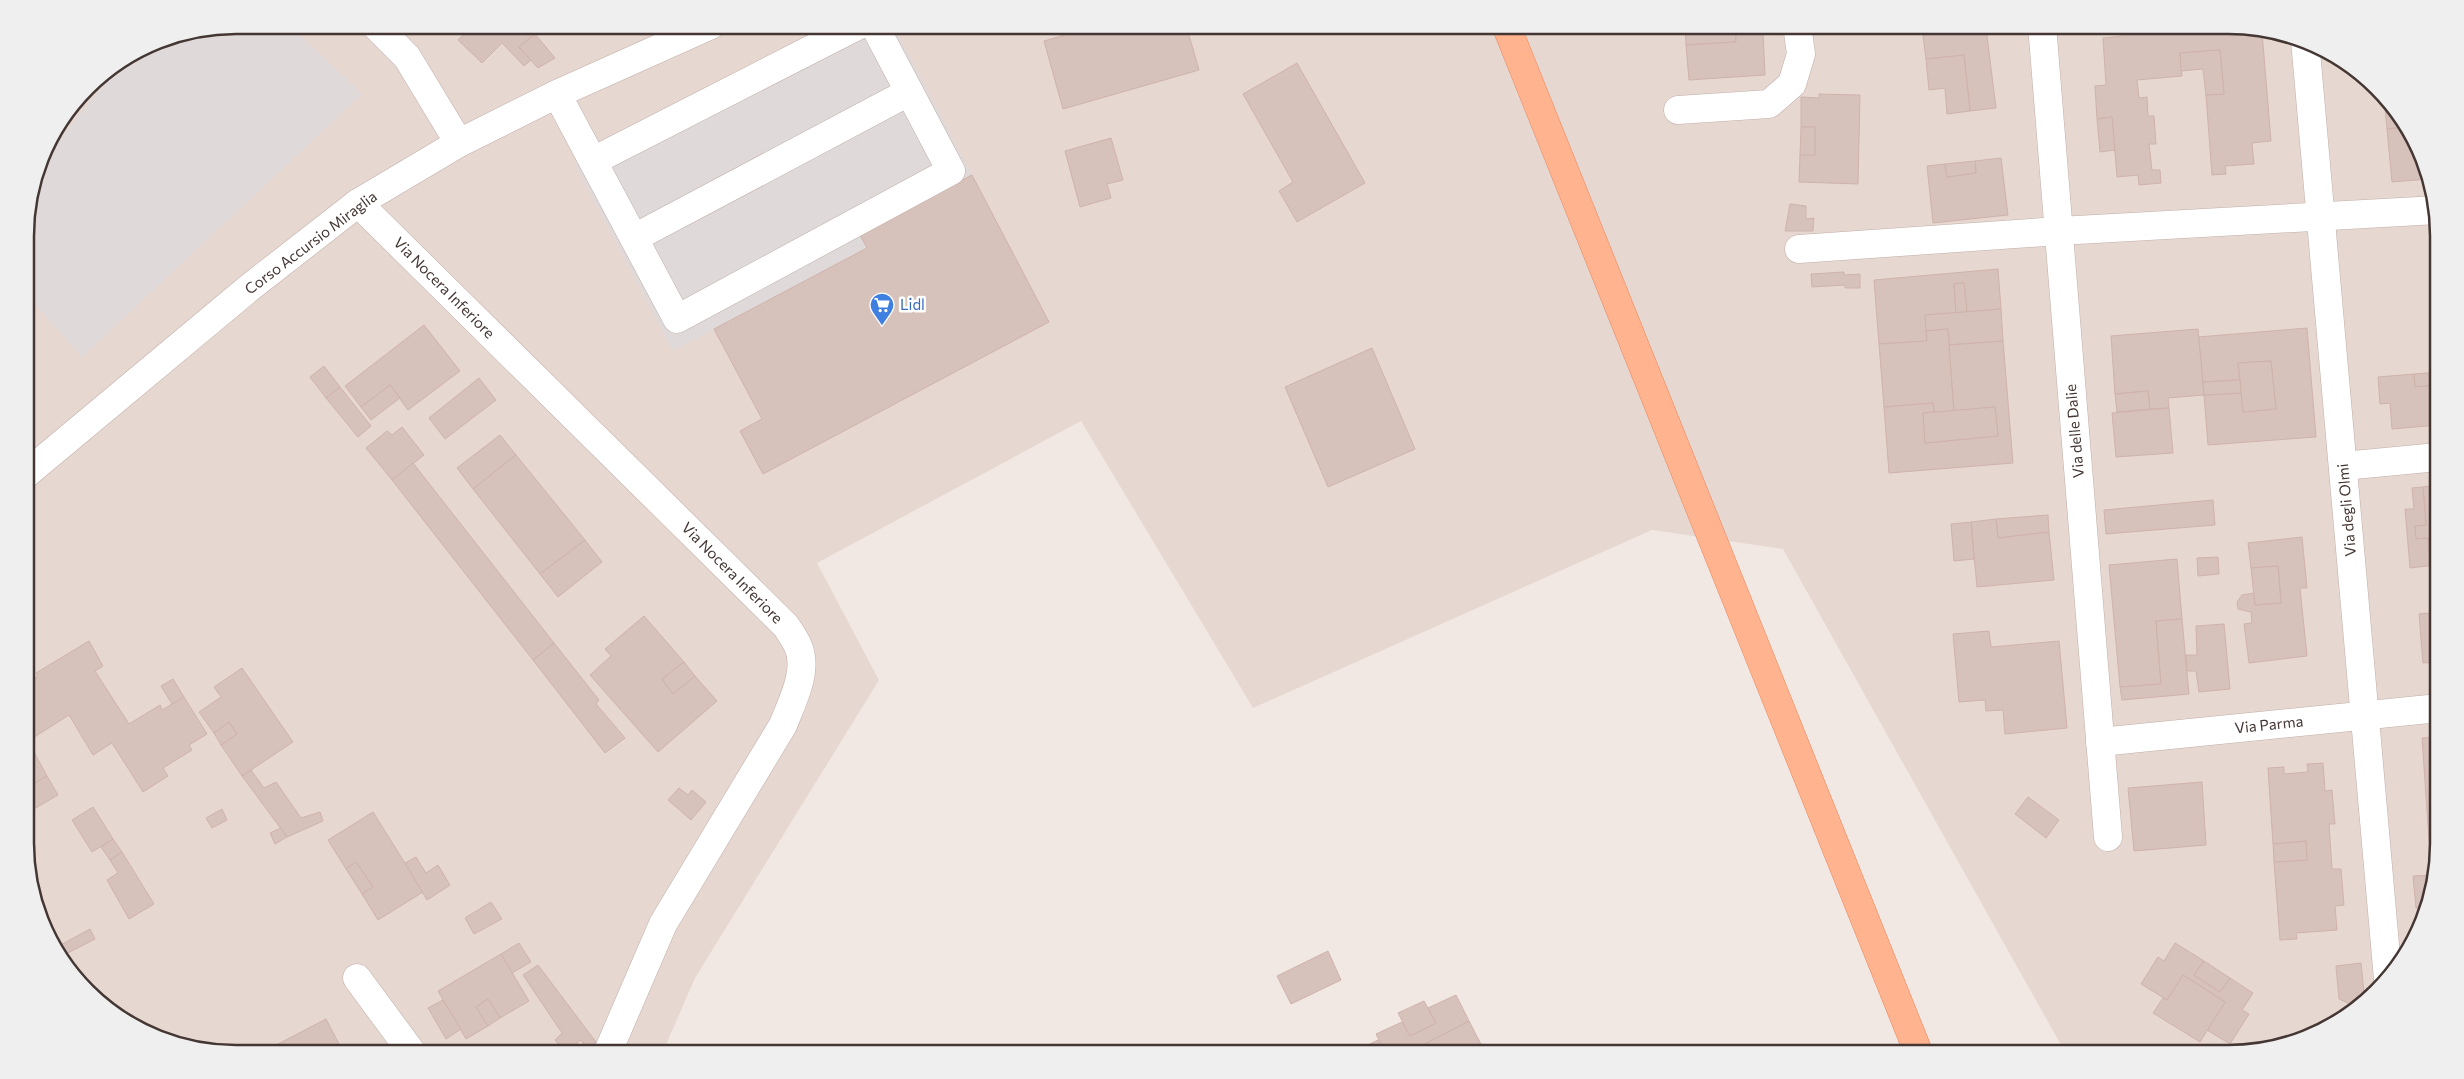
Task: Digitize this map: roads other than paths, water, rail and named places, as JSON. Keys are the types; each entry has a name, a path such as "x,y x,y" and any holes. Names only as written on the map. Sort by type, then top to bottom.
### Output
{"main road":[{"path":"1510,34 1915,1045"}],"street":[{"path":"384,34 407,57 459,143"},
{"name":"Corso Accursio Miraglia","path":"34,467 249,288 358,204 459,143 557,94 692,34"},
{"path":"593,162 842,34"},
{"path":"557,94 678,319 951,171 879,34"},
{"path":"1678,110 1769,104 1792,84 1801,54 1798,34"},
{"name":"Via delle Dalie","path":"2043,34 2108,837"},
{"name":"Via degli Olmi","path":"2306,49 2319,218 2387,967"},
{"path":"634,238 909,92"},
{"name":"Via Nocera Inferiore","path":"358,204 786,626 799,648 801,668 795,693 783,725 663,924 610,1045"},
{"path":"1799,248 2059,231 2429,211"},
{"path":"2343,466 2430,458"},
{"name":"Via Parma","path":"2100,742 2430,709"},
{"path":"357,978 406,1045"}],"place":[{"name":"Lidl","path":"882,326"}]}
